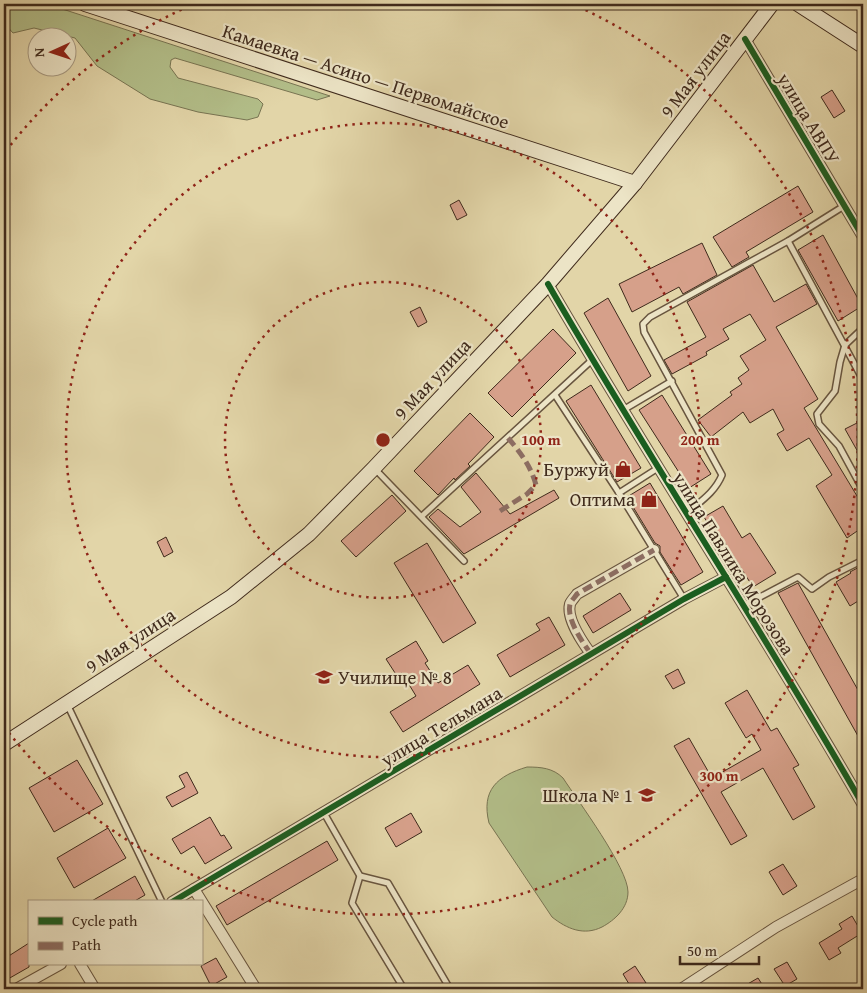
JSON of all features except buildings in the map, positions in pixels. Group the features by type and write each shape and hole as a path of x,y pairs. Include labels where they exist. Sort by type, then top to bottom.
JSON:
{"main road":[{"name":"Камаевка — Асино — Первомайское","path":"85,4 635,183"},
{"name":"9 Мая улица","path":"4,744 231,597 309,534 548,284 635,183 772,4"},
{"path":"798,4 862,44"}],"street":[{"name":"улица АВПУ","path":"745,39 863,237"},
{"name":"улица Павлика Морозова","path":"548,284 592,360 726,577 863,805"},
{"path":"591,654 579,637 571,619 570,604 577,594 654,550"},
{"name":"улица Тельмана","path":"175,900 684,599 726,577"},
{"path":"682,989 776,928 863,879"},
{"path":"194,889 201,900"},
{"path":"202,902 256,989"},
{"path":"16,989 57,966"},
{"path":"81,966 95,989"}],"lane":[{"path":"687,513 717,486 722,475 644,332 643,324 650,317 788,241 844,206"},
{"path":"788,241 863,380"},
{"path":"863,328 845,345 835,391 817,414 819,424 839,446 863,490"},
{"path":"422,516 592,360"},
{"path":"623,410 672,381"},
{"path":"555,395 620,493 684,599"},
{"path":"374,468 464,561"},
{"path":"620,493 658,468"},
{"path":"743,606 798,577 812,589 829,577 863,560"},
{"path":"67,704 161,900"},
{"path":"324,812 360,876 388,884 450,989"},
{"path":"360,876 352,903 404,989"}],"green space":[{"path":"4,4 47,4 330,96 317,100 175,58 171,60 170,67 178,78 258,99 263,104 258,117 247,120 198,112 150,99 97,66 78,42 78,28 28,28 13,33 4,23"},
{"path":"527,767 546,769 555,772 563,778 620,867 628,892 626,903 612,921 602,927 589,931 576,930 552,917 489,823 487,802 494,786 507,775"}],"marked path":[{"path":"500,511 527,494 536,485 525,460 508,438"},
{"path":"591,654 570,617 571,602 577,594 654,550"}],"cycle path":[{"path":"745,39 863,237"},
{"path":"548,284 626,415 786,674 863,805"},
{"path":"175,900 684,599 726,577"}],"place":[{"name":"Буржуй","path":"623,469"},
{"name":"Оптима","path":"649,499"},
{"name":"Училище № 8","path":"324,677"},
{"name":"Школа № 1","path":"647,795"}]}
